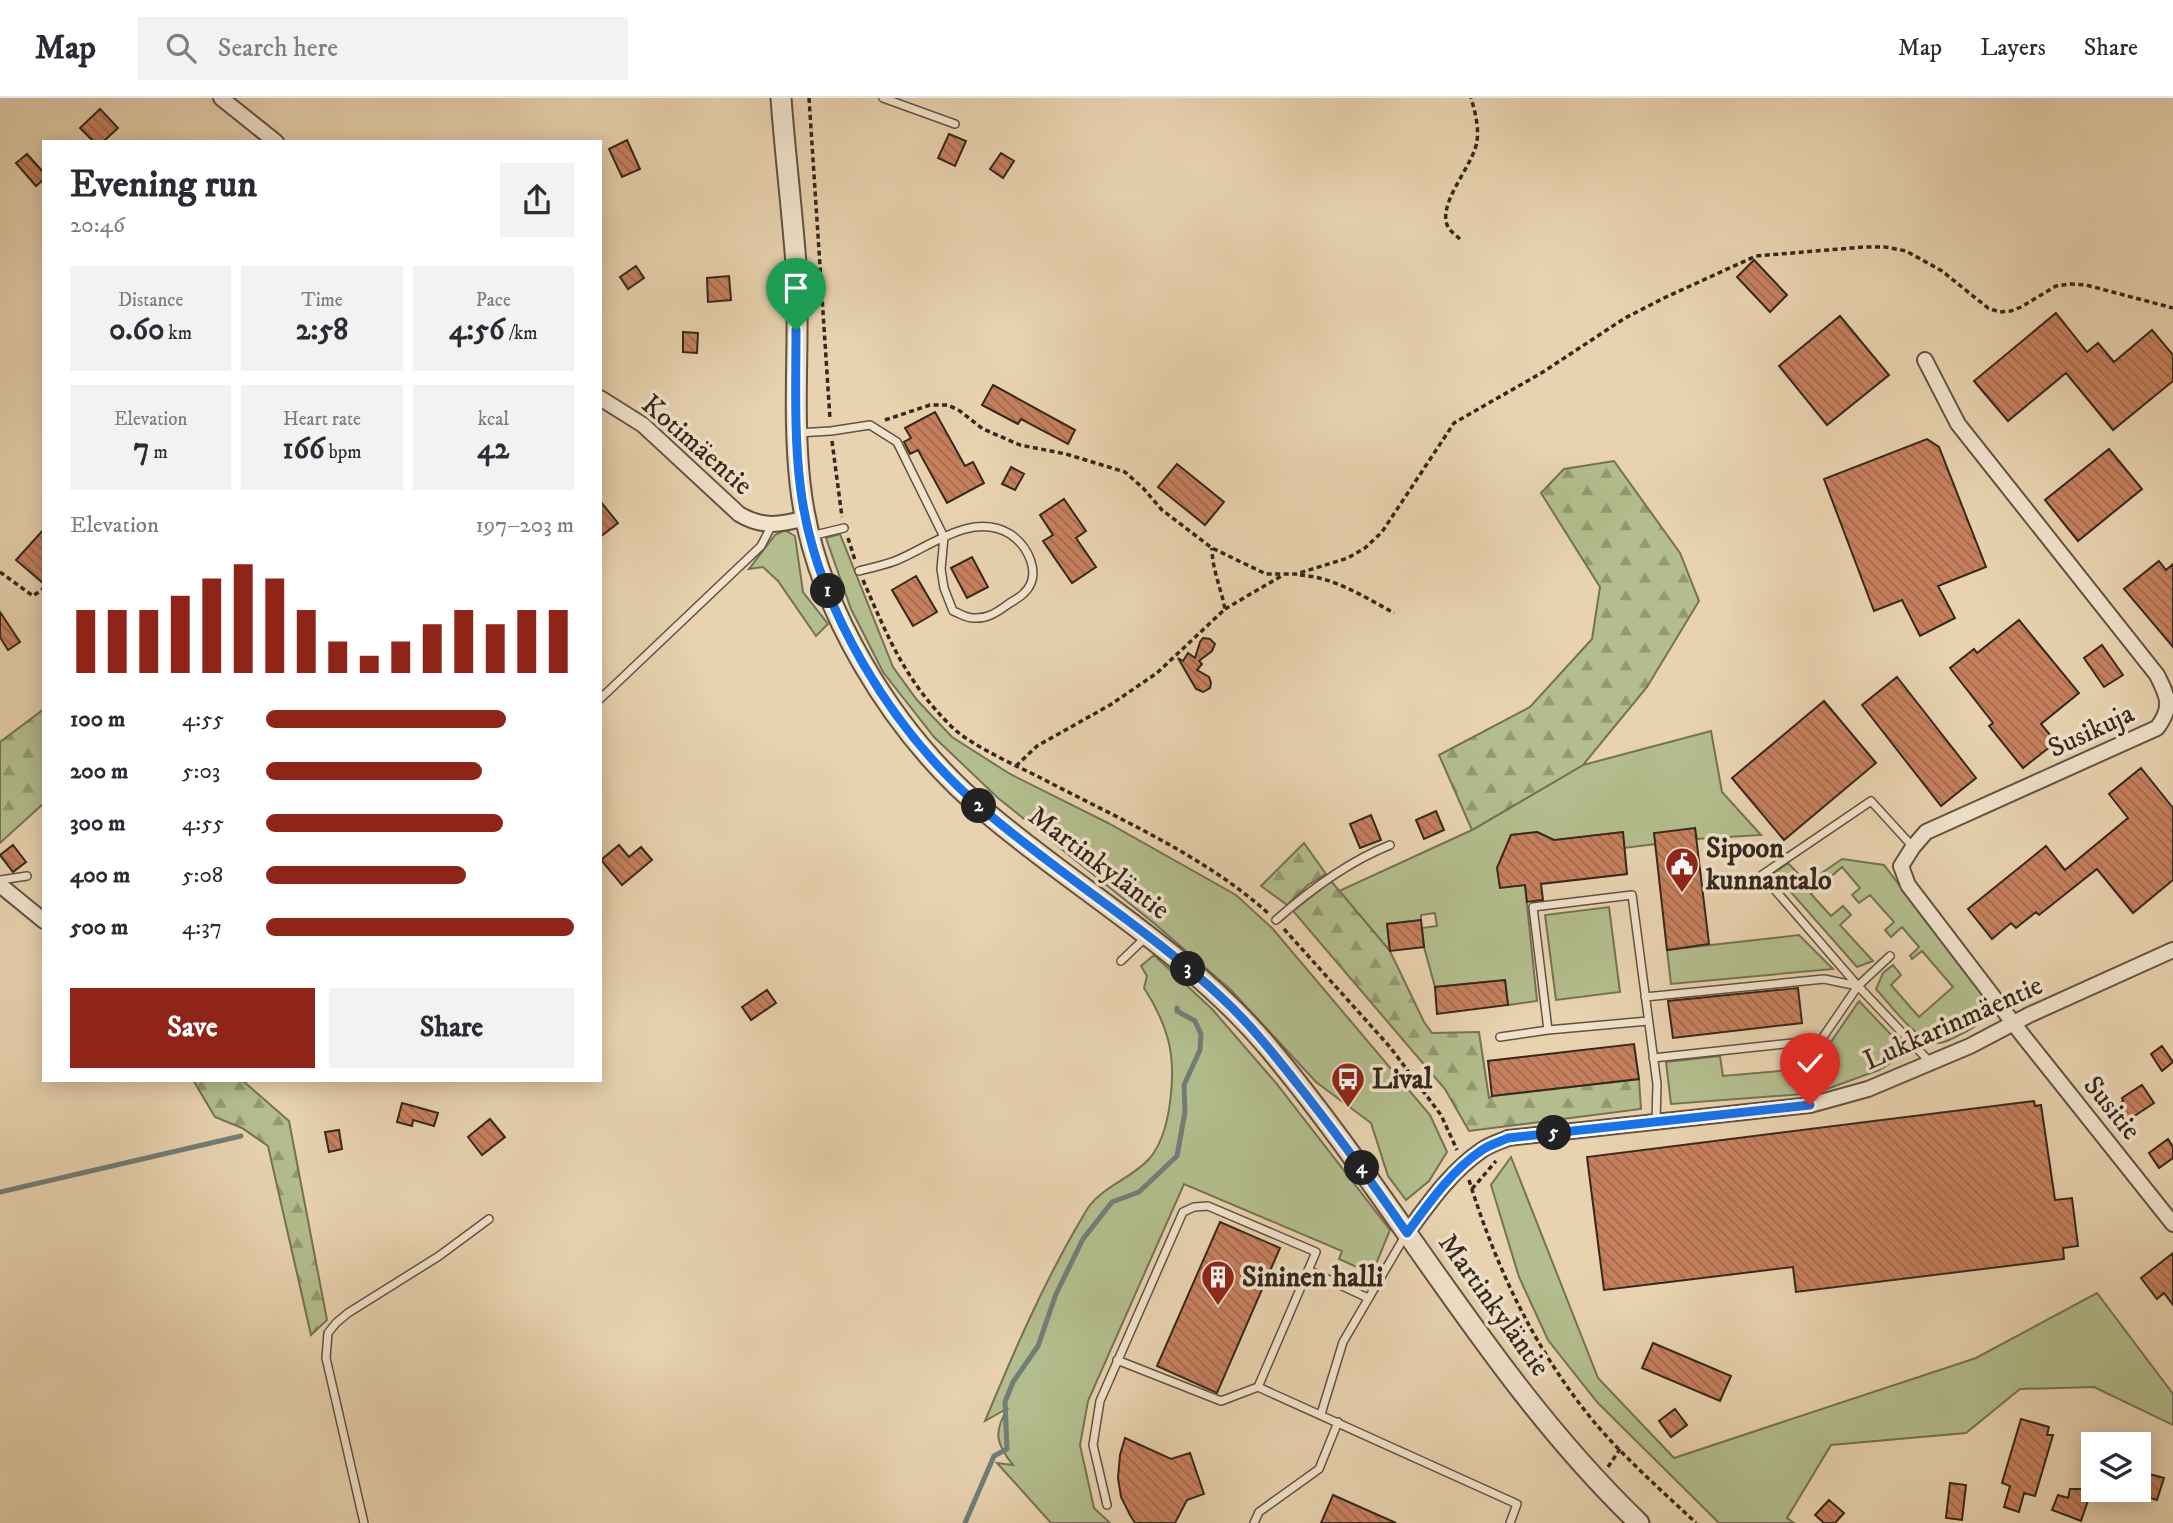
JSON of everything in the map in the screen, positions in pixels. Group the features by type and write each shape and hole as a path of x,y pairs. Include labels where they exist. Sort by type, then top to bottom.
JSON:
{"street":[{"path":"221,98 274,140"},
{"name":"Martinkyläntie","path":"781,98 796,265 796,433 800,486 808,527 827,588 862,661 920,746 985,811 1149,934 1224,999 1266,1044 1352,1153 1527,1399 1604,1489 1639,1523"},
{"name":"Susikuja","path":"1913,847 1926,832 2157,727 2169,707 2167,694 2157,674 1958,424 1925,360"},
{"name":"Kotimäentie","path":"602,399 643,425 739,514 753,523 808,527"},
{"path":"1913,847 1902,866 1908,885 2014,1022"},
{"path":"0,883 42,919"},
{"name":"Lukkarinmäentie","path":"1407,1233 1438,1192 1483,1149 1508,1138 1810,1105 1868,1089 1929,1061 1970,1046 2014,1022 2173,950"},
{"name":"Susitie","path":"2014,1022 2173,1224"}],"lane":[{"path":"883,98 955,124"},
{"path":"796,433 870,425 897,442 944,537 941,569 944,588 953,611 971,618 996,614 1025,593 1032,580 1033,564 1027,551 1012,536 997,528 983,527 944,537 895,561 859,571"},
{"path":"602,697 761,546 772,525"},
{"path":"808,527 844,528"},
{"path":"1913,847 1871,801 1762,875 1858,986 1929,1061"},
{"path":"1276,920 1311,889 1352,865 1361,856 1390,845"},
{"path":"0,883 27,876"},
{"path":"1548,1030 1533,906 1632,895 1657,1084 1656,1121"},
{"path":"1121,961 1149,934"},
{"path":"1653,1058 1821,1040 1858,986 1891,956"},
{"path":"1645,997 1824,979 1858,986"},
{"path":"1500,1037 1648,1021"},
{"path":"1107,1505 1093,1445 1100,1401 1183,1212 1194,1207 1208,1206 1316,1252 1258,1387"},
{"path":"364,1523 326,1358 328,1333 348,1312 439,1256 489,1219"},
{"path":"1321,1414 1343,1342 1407,1233"},
{"path":"1308,1270 1368,1298"},
{"path":"1117,1360 1222,1401 1258,1387 1517,1504 1510,1523"},
{"path":"1254,1523 1259,1512 1319,1469 1338,1422"}],"path":[{"path":"809,98 817,194 825,362 844,528 859,571 901,666 922,695 956,731 1016,766 1209,867 1243,891 1276,920 1390,1047 1441,1115 1455,1146"},
{"path":"1460,239 1448,227 1446,212 1477,142 1477,123 1471,98"},
{"path":"1296,574 1348,558 1365,548 1382,532 1454,423 1543,372 1625,318 1756,256 1864,247 1906,251 1942,271 1988,308 1999,312 2021,307 2056,286 2070,284 2086,285 2173,308"},
{"path":"870,425 930,405 948,405 982,429 1020,444 1066,454 1125,472 1162,510 1212,548 1266,574 1310,575 1354,592 1395,613"},
{"path":"1212,548 1212,564 1225,609"},
{"path":"0,572 8,575 33,596 42,589"},
{"path":"1016,766 1037,746 1110,705 1157,673 1225,609 1283,575"},
{"path":"1474,1196 1504,1278 1530,1329 1591,1419 1696,1523"},
{"path":"1616,1456 1620,1449"}],"green space":[{"path":"1614,461 1680,553 1699,601 1647,687 1583,765 1472,830 1439,755 1530,707 1592,639 1600,587 1541,493 1564,469"},
{"path":"785,530 795,536 803,592 828,624 816,636 778,581 763,567 749,569 775,535"},
{"path":"840,534 893,667 917,700 952,737 1010,774 1108,823 1236,895 1272,928 1430,1115 1447,1152 1429,1181 1406,1200 1388,1176 1371,1123 1316,1082 1231,990 1155,924 998,798 934,737 883,672 851,609 826,538"},
{"path":"42,710 42,805 0,843 0,742"},
{"path":"1711,731 1722,792 1761,835 1697,839 1695,828 1656,844 1624,848 1622,832 1549,841 1549,838 1537,832 1511,835 1498,869 1500,887 1525,885 1537,1001 1508,1005 1505,980 1435,987 1424,947 1422,928 1437,926 1435,913 1421,915 1421,920 1387,924 1390,951 1339,891 1472,830 1583,765"},
{"path":"1304,843 1326,874 1308,885 1287,905 1261,886"},
{"path":"1842,859 1884,865 1982,994 1982,1016 1973,1028 1944,1042 1929,1041 1912,1029 1876,989 1883,973 1893,965 1901,975 1891,985 1919,1017 1953,987 1922,951 1912,959 1910,956 1919,947 1902,927 1891,937 1885,930 1894,922 1870,895 1859,903 1852,895 1860,888 1842,867 1811,894 1831,916 1843,906 1851,915 1840,925 1873,961 1857,967 1774,873 1788,863 1807,883"},
{"path":"1331,881 1390,951 1424,1022 1432,1033 1479,1032 1489,1098 1639,1079 1641,1109 1469,1131 1445,1089 1293,911"},
{"path":"1609,907 1620,992 1556,1000 1545,915"},
{"path":"1799,935 1833,969 1671,984 1667,950"},
{"path":"1154,955 1212,1009 1276,1083 1390,1230 1372,1274 1339,1259 1342,1251 1184,1184 1088,1401 1080,1445 1094,1508 1110,1523 1051,1523 997,1463 1013,1465 998,1438 1000,1424 1008,1408 985,1421 1040,1296 1087,1209 1103,1192 1149,1159 1163,1133 1172,1082 1170,1049 1160,1017 1144,988 1147,976 1141,966"},
{"path":"1859,1001 1898,1042 1900,1050 1897,1059 1879,1070 1816,1093 1671,1104 1666,1062 1720,1056 1723,1076 1813,1068"},
{"path":"194,1082 244,1082 289,1121 327,1320 311,1335 268,1146 242,1128 215,1117"},
{"path":"1511,1157 1598,1378 1674,1458 1976,1358 2097,1293 2173,1394 2173,1425 2094,1387 2020,1389 1966,1433 1831,1445 1787,1518 1794,1523 1719,1523 1597,1402 1548,1340 1519,1277 1491,1185"}],"building":[{"path":"100,109 118,128 105,140 92,140 80,128"},
{"path":"949,134 966,141 955,166 938,158"},
{"path":"627,140 640,169 622,177 609,149"},
{"path":"1001,153 1014,161 1003,178 990,169"},
{"path":"27,154 42,171 42,181 36,186 16,163"},
{"path":"1754,260 1787,295 1770,312 1737,277"},
{"path":"636,266 644,278 628,289 620,277"},
{"path":"729,276 731,300 708,302 707,278"},
{"path":"2056,313 2087,352 2098,343 2114,362 2152,330 2173,355 2173,381 2113,430 2066,373 2008,421 1974,381"},
{"path":"1840,316 1889,375 1827,425 1779,366"},
{"path":"683,332 698,333 697,353 683,352"},
{"path":"993,385 1075,430 1068,444 1021,419 1018,424 982,405"},
{"path":"935,412 965,466 973,462 984,483 947,503 918,450 910,454 904,442 911,438 905,428"},
{"path":"1927,439 1939,447 1986,567 1938,586 1955,618 1920,636 1902,600 1874,611 1824,479"},
{"path":"2109,449 2142,489 2078,541 2045,500"},
{"path":"1177,464 1224,502 1205,525 1158,487"},
{"path":"1011,467 1024,474 1015,490 1002,484"},
{"path":"1064,499 1086,531 1076,538 1096,567 1072,583 1043,541 1053,535 1040,515"},
{"path":"602,503 618,523 602,535"},
{"path":"42,531 42,582 16,560"},
{"path":"972,557 988,587 967,598 951,568"},
{"path":"2159,561 2166,570 2173,564 2173,647 2124,589"},
{"path":"916,576 937,612 913,626 892,590"},
{"path":"0,612 20,642 8,650 0,637"},
{"path":"2019,620 2079,693 2041,724 2056,742 2023,768 1989,726 1993,723 1950,668 1974,649 1977,653"},
{"path":"1203,638 1210,639 1215,644 1212,651 1199,661 1202,664 1197,670 1209,677 1211,683 1210,688 1203,692 1196,689 1178,658 1183,661 1188,653 1195,658"},
{"path":"2102,645 2123,675 2104,687 2084,658"},
{"path":"1897,677 1976,778 1941,806 1862,705"},
{"path":"1824,701 1876,763 1784,840 1732,778"},
{"path":"2141,768 2173,808 2173,880 2133,913 2097,869 2039,915 2036,912 2016,928 2011,923 1992,939 1968,909 2046,846 2065,870 2128,818 2109,794"},
{"path":"1436,811 1444,830 1424,839 1416,820"},
{"path":"1371,815 1381,840 1360,848 1350,824"},
{"path":"1695,828 1709,944 1667,950 1654,833"},
{"path":"1537,832 1554,840 1623,832 1627,874 1541,884 1543,900 1527,902 1525,885 1500,888 1497,868 1511,835"},
{"path":"13,845 26,862 13,872 0,855"},
{"path":"619,845 629,857 641,847 652,860 622,885 602,859"},
{"path":"1421,920 1424,947 1390,951 1387,924"},
{"path":"1505,980 1508,1005 1437,1014 1435,987"},
{"path":"1798,988 1802,1023 1673,1038 1668,1001"},
{"path":"767,990 776,1003 751,1020 742,1007"},
{"path":"1634,1044 1639,1079 1492,1096 1488,1061"},
{"path":"2162,1046 2173,1062 2162,1071 2151,1054"},
{"path":"2142,1085 2154,1103 2127,1121 2116,1106 2123,1101 2122,1098"},
{"path":"2034,1101 2035,1106 2041,1105 2055,1200 2072,1198 2078,1246 2063,1248 2064,1259 1796,1292 1793,1267 1604,1290 1587,1157"},
{"path":"402,1103 438,1113 434,1126 413,1120 412,1126 397,1122"},
{"path":"490,1119 505,1137 482,1155 468,1137"},
{"path":"339,1130 342,1149 329,1152 325,1132"},
{"path":"2168,1139 2173,1147 2173,1158 2159,1168 2149,1153"},
{"name":"Sininen halli","path":"1220,1222 1280,1248 1217,1393 1157,1366"},
{"path":"2173,1253 2173,1305 2164,1293 2157,1299 2141,1278"},
{"path":"1653,1343 1731,1376 1720,1401 1642,1368"},
{"path":"1675,1409 1687,1425 1671,1437 1659,1421"},
{"path":"2021,1419 2049,1427 2047,1435 2053,1435 2035,1496 2024,1493 2019,1512 2004,1507 2010,1486 2002,1483"},
{"path":"1125,1438 1171,1459 1190,1453 1204,1494 1187,1500 1175,1523 1135,1523 1130,1515 1121,1497 1118,1478"},
{"path":"2151,1474 2164,1478 2157,1500 2151,1498"},
{"path":"1950,1483 1966,1485 1962,1520 1946,1518"},
{"path":"2070,1489 2081,1489 2081,1502 2088,1502 2081,1521 2052,1510 2058,1495 2068,1498"},
{"path":"1333,1495 1396,1523 1321,1523"},
{"path":"1829,1500 1844,1513 1835,1523 1824,1523 1815,1515"}],"waterway":[{"path":"965,1523 994,1456 1007,1449 1005,1402 1013,1382 1038,1346 1056,1294 1083,1239 1112,1202 1139,1192 1177,1156 1185,1112 1184,1085 1200,1050 1201,1034 1195,1021 1177,1011 1177,1008"},
{"path":"0,1192 241,1136"}],"place":[{"name":"Sipoon kunnantalo","path":"1682,894"},
{"name":"Lival","path":"1348,1109"},
{"name":"Sininen halli","path":"1218,1307"}],"route":[{"path":"796,330 796,433 800,486 810,536 839,616 862,661 889,704 920,746 985,811 1149,934 1224,999 1266,1044 1352,1153 1407,1233 1438,1192 1464,1165 1483,1149 1508,1138 1810,1105"}]}
